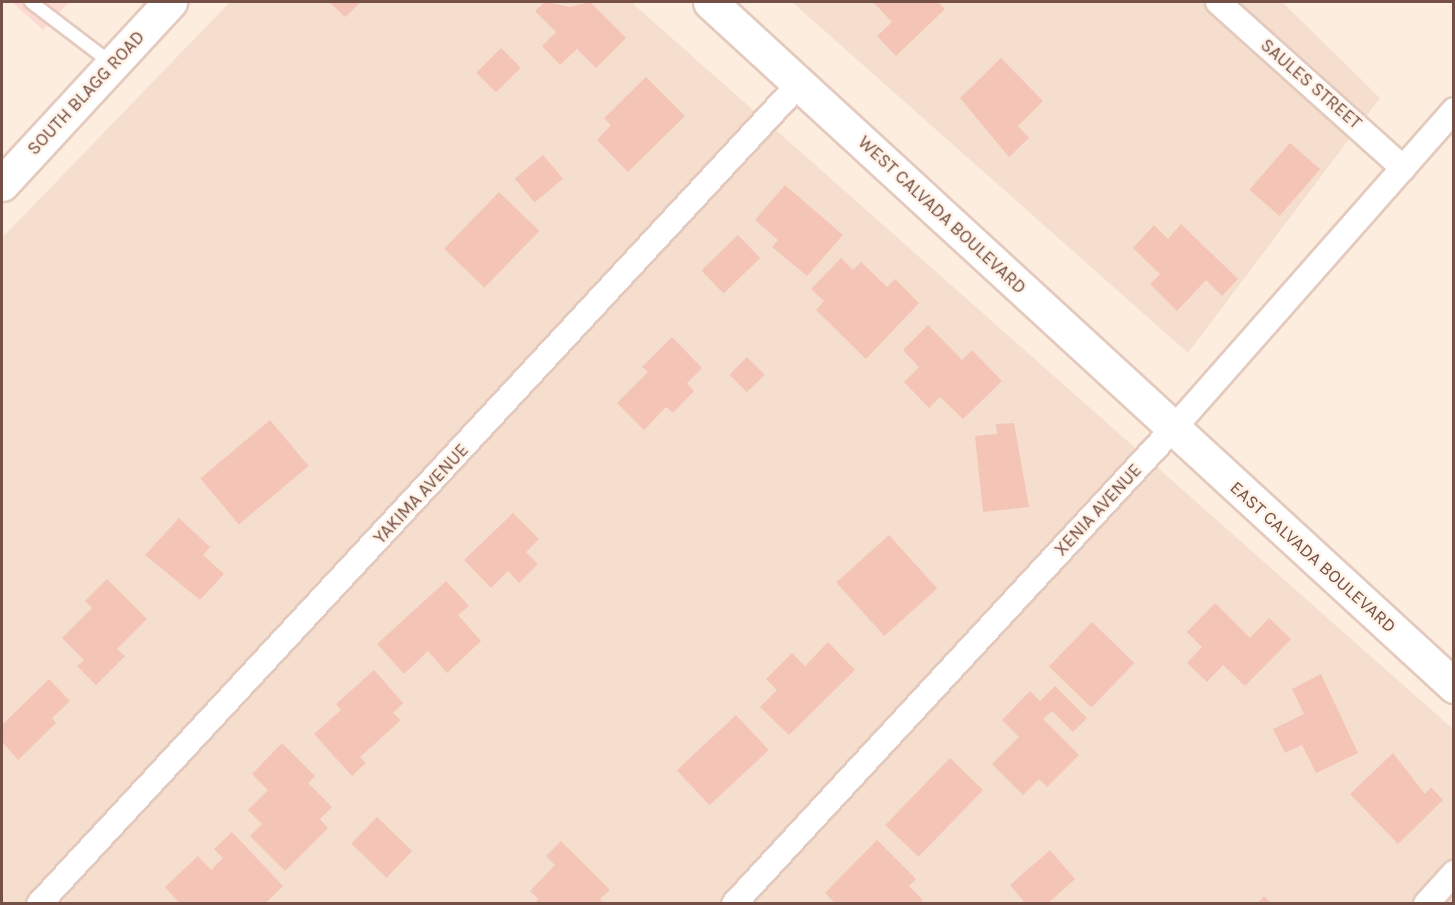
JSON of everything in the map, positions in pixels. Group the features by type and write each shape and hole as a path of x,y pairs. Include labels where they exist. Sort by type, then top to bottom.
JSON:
{"main road":[{"name":"SOUTH BLAGG ROAD","path":"2,184 170,2"},
{"name":"WEST CALVADA BOULEVARD","path":"710,2 1173,429"},
{"name":"EAST CALVADA BOULEVARD","path":"1173,429 1454,686"}],"street":[{"name":"SAULES STREET","path":"1218,2 1403,168"},
{"name":"YAKIMA AVENUE","path":"39,903 800,84"},
{"name":"XENIA AVENUE","path":"735,903 1173,429 1454,110"},
{"path":"1426,903 1454,873"}],"lane":[{"path":"31,2 112,64"}],"shaded area":[{"path":"12,2 69,2 43,30"},
{"path":"230,2 631,2 1453,729 1453,903 2,903 2,238"},
{"path":"792,2 1282,2 1380,98 1188,353"}],"building":[{"path":"329,2 361,2 345,17"},
{"path":"545,2 570,7 590,2 626,38 596,68 577,49 560,65 542,46 556,32 535,11"},
{"path":"873,2 938,2 945,9 896,56 877,36 892,22"},
{"path":"501,48 521,68 496,93 476,73"},
{"path":"1001,58 1043,101 1018,126 1029,138 1009,157 960,98"},
{"path":"646,77 685,116 628,172 597,140 611,125 604,118"},
{"path":"1290,143 1320,169 1280,216 1249,190"},
{"path":"543,155 563,179 535,203 515,179"},
{"path":"785,185 843,235 807,276 772,247 778,240 755,220"},
{"path":"499,192 539,231 484,288 444,249"},
{"path":"1181,224 1238,279 1222,296 1206,280 1177,311 1150,284 1160,274 1133,248 1154,225 1168,239"},
{"path":"738,235 760,258 724,293 701,270"},
{"path":"841,258 853,270 861,262 887,287 895,279 919,303 866,359 816,310 824,301 811,289"},
{"path":"928,325 962,360 972,350 1002,381 963,419 940,397 929,408 904,382 919,367 903,350"},
{"path":"672,337 702,368 687,383 694,391 673,413 666,407 644,430 617,403 648,372 642,367"},
{"path":"747,357 765,375 747,392 729,375"},
{"path":"270,420 309,466 239,524 200,478"},
{"path":"1014,423 1029,507 983,512 975,436 997,434 996,424"},
{"path":"513,513 539,539 526,552 538,564 519,583 508,571 491,588 464,560"},
{"path":"179,518 210,547 203,555 224,574 200,600 145,555"},
{"path":"889,535 937,589 884,636 836,583"},
{"path":"107,579 147,619 117,649 125,656 96,685 77,666 84,660 62,638 92,608 85,601"},
{"path":"446,581 469,606 458,615 481,641 447,673 428,651 404,674 377,644"},
{"path":"1215,603 1250,638 1269,618 1291,639 1245,686 1223,665 1207,682 1187,663 1202,647 1187,632"},
{"path":"1092,622 1134,663 1091,708 1049,667"},
{"path":"828,642 855,670 789,735 760,707 777,690 766,679 792,653 805,666"},
{"path":"374,670 403,703 393,713 401,720 360,757 366,763 352,776 314,734 341,710 336,704"},
{"path":"1321,674 1358,753 1316,773 1302,745 1285,753 1273,729 1304,714 1292,689"},
{"path":"49,679 70,701 52,718 56,723 18,760 2,742 2,725"},
{"path":"1055,686 1087,718 1073,732 1052,711 1043,719 1079,755 1047,787 1039,779 1023,795 992,764 1019,737 1002,720 1030,691 1040,701"},
{"path":"736,715 769,750 709,805 677,770"},
{"path":"282,743 315,776 308,783 332,807 320,819 328,828 285,871 250,836 262,824 248,810 268,790 252,774"},
{"path":"1393,753 1425,794 1431,787 1443,800 1398,844 1350,794"},
{"path":"950,758 983,790 918,857 885,825"},
{"path":"377,817 412,851 387,878 351,844"},
{"path":"232,832 283,886 265,904 180,904 165,887 198,856 211,870 223,858 214,849"},
{"path":"877,840 916,879 909,886 923,900 919,904 836,904 825,893"},
{"path":"561,841 610,890 600,899 605,904 534,904 538,899 530,891 555,865 546,856"},
{"path":"1050,850 1075,879 1047,904 1026,904 1010,885"},
{"path":"1264,896 1272,904 1257,904"}]}
